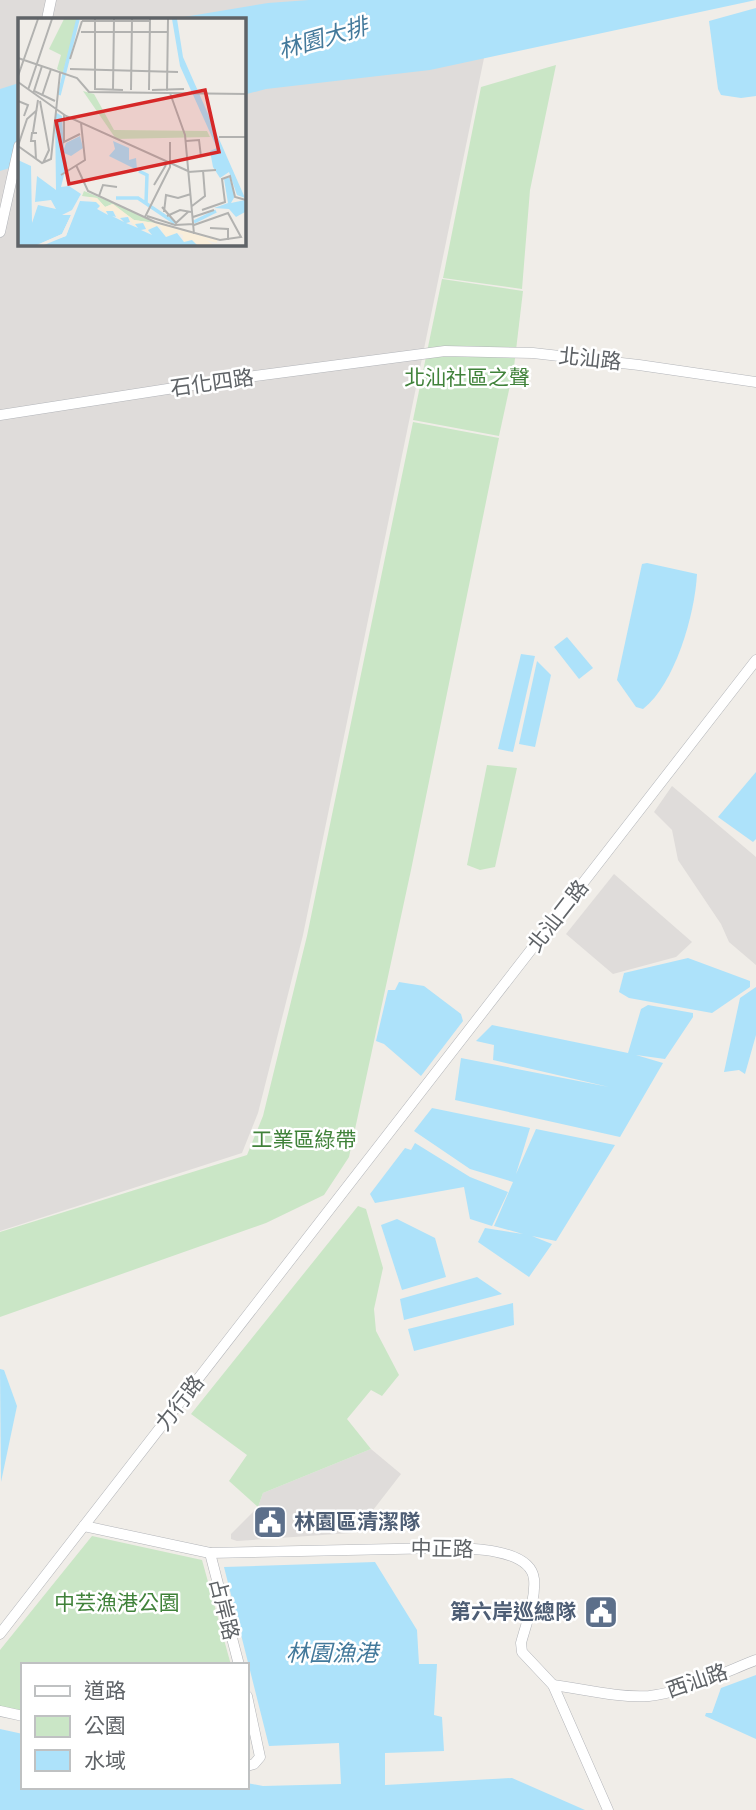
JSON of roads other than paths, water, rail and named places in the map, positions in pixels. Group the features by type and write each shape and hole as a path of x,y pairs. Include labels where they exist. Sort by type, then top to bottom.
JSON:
{"street":[{"path":"47,18 51,0"},
{"path":"0,232 18,150"},
{"name":"北汕路","path":"424,355 478,350 533,353 756,382"},
{"name":"石化四路","path":"0,415 232,379 424,355"},
{"name":"北汕二路","path":"360,1172 756,660"},
{"name":"力行路","path":"0,1634 360,1172"},
{"name":"中正路","path":"84,1526 210,1553 473,1548 510,1555 525,1563 534,1574 534,1586 521,1643 522,1652 553,1685 608,1810"},
{"name":"占岸路","path":"210,1553 238,1663"},
{"name":"西汕路","path":"553,1685 631,1696 650,1696 668,1693 756,1660"},
{"path":"248,1701 260,1757 254,1764 248,1766"},
{"path":"0,1711 21,1716"}],"water":[{"name":"林園大排","path":"309,0 756,0 430,70 266,89 245,94 245,18 178,18 268,3"},
{"path":"756,8 756,96 741,98 721,95 709,21"},
{"path":"18,83 18,165 0,171 0,89"},
{"path":"642,564 697,574 687,628 674,666 665,683 643,709 636,707 617,680"},
{"path":"567,637 593,668 579,679 554,647"},
{"path":"521,654 535,656 513,752 498,749"},
{"path":"537,661 551,675 535,747 519,744"},
{"path":"756,772 756,839 753,842 718,817"},
{"path":"688,958 750,981 750,987 712,1013 629,998 619,992 624,973"},
{"path":"399,982 424,986 461,1014 463,1021 421,1076 384,1044 376,1041 388,990 395,990"},
{"path":"756,987 756,1035 745,1074 739,1070 724,1072 740,998"},
{"path":"648,1005 693,1013 693,1017 665,1059 636,1055 663,1063 620,1137 455,1100 461,1058 609,1087 493,1060 494,1045 476,1041 492,1025 628,1053 641,1009"},
{"path":"432,1108 530,1128 516,1174 536,1129 615,1145 556,1241 532,1236 552,1244 529,1277 478,1242 485,1228 523,1234 494,1226 513,1182 470,1169 414,1131"},
{"path":"415,1143 470,1177 508,1192 492,1226 470,1219 464,1187 375,1203 370,1194 405,1148 411,1150"},
{"path":"397,1219 435,1238 446,1277 402,1290 381,1225"},
{"path":"477,1277 502,1294 404,1320 400,1299"},
{"path":"513,1303 514,1325 414,1351 408,1329"},
{"path":"0,1369 4,1370 17,1406 1,1482"},
{"name":"林園漁港","path":"375,1562 417,1630 419,1664 437,1664 434,1715 442,1717 444,1751 385,1753 385,1785 512,1778 585,1810 0,1810 0,1729 21,1734 21,1789 248,1789 248,1783 263,1786 341,1784 339,1743 269,1746 224,1567"},
{"path":"756,1675 756,1739 705,1716 706,1713 712,1713 721,1688"}],"place":[{"name":"林園區清潔隊","path":"270,1522"},
{"name":"第六岸巡總隊","path":"601,1612"}],"park label":[{"name":"北汕社區之聲","path":"467,378"},
{"name":"工業區綠帶","path":"304,1140"},
{"name":"中芸漁港公園","path":"117,1603"}]}
